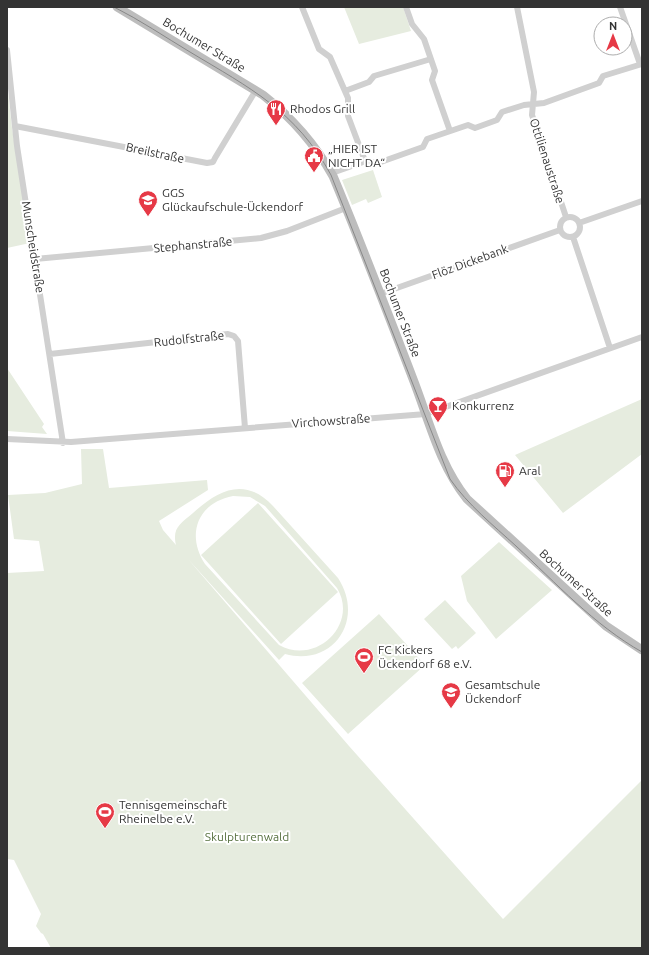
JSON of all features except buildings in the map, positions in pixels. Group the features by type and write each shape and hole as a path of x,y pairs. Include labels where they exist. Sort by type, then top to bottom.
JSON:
{"main road":[{"name":"Bochumer Straße","path":"117,7 256,90 291,119 316,148 332,173 449,473 467,499 606,626 642,650"}],"street":[{"path":"302,7 319,49 330,57 348,98 348,116 366,161"},
{"path":"406,7 412,24 424,39 436,71 432,80 450,131"},
{"name":"Ottilienaustraße","path":"517,7 534,92 532,115 566,217"},
{"path":"332,173 366,161 378,163 423,146 427,139 468,125 475,128 497,120 502,112 544,102 599,83 603,76 641,64 620,7"},
{"name":"Munscheidstraße","path":"7,50 15,126 63,443"},
{"path":"345,91 369,82 374,76 431,59"},
{"name":"Breilstraße","path":"15,126 207,163 213,162 256,90"},
{"path":"579,223 642,201"},
{"name":"Stephanstraße","path":"35,259 260,238 287,231 346,208"},
{"path":"566,217 575,218 579,223 580,230 573,236 564,235 560,230 561,221 566,217"},
{"name":"Flöz Dickebank","path":"380,294 560,230"},
{"path":"573,236 610,348"},
{"name":"Rudolfstraße","path":"50,354 228,334 234,336 238,341 245,428"},
{"name":"Virchowstraße","path":"7,439 63,443 426,414 642,337"}],"green space":[{"path":"344,7 403,7 411,31 359,44"},
{"path":"7,84 12,128 30,243 7,248"},
{"path":"373,170 382,197 368,203 366,199 352,205 342,180"},
{"path":"7,368 44,424 42,427 47,434 7,431"},
{"path":"642,399 642,454 563,513 515,455"},
{"name":"Skulpturenwald","path":"81,449 103,449 109,488 207,480 208,490 159,521 163,530 176,545 175,534 181,523 202,505 222,493 242,489 252,491 263,497 273,506 338,578 345,594 348,609 346,623 340,636 330,646 318,653 302,656 285,654 279,660 188,559 349,746 503,919 642,780 642,948 51,948 43,934 36,926 41,914 14,860 7,859 7,573 44,571 39,541 14,539 8,495 45,493 82,484","holes":["233,496 250,497 265,506 337,588 342,602 342,615 338,627 330,638 319,646 307,650 293,650 279,645 205,564 199,553 196,542 196,532 198,522 203,513 221,500"]},
{"path":"258,503 338,592 281,644 201,555"},
{"path":"499,542 552,590 496,639 467,601 461,576"},
{"path":"445,600 476,633 458,649 456,646 452,649 424,619"},
{"name":"FC Kickers Ückendorf 68 e.V.","path":"379,614 425,665 348,734 302,683"}],"tram line":[{"path":"114,7 143,23 252,90 287,117 303,134 331,175 450,479 481,514 576,603 624,641 642,652"}],"place":[{"name":"Rhodos Grill","path":"276,126"},
{"name":"„HIER IST NICHT DA“","path":"314,173"},
{"name":"GGS Glückaufschule-Ückendorf","path":"148,217"},
{"name":"Konkurrenz","path":"438,423"},
{"name":"Aral","path":"505,488"},
{"name":"FC Kickers Ückendorf 68 e.V.","path":"364,674"},
{"name":"Gesamtschule Ückendorf","path":"451,709"},
{"name":"Tennisgemeinschaft Rheinelbe e.V.","path":"105,829"}]}
